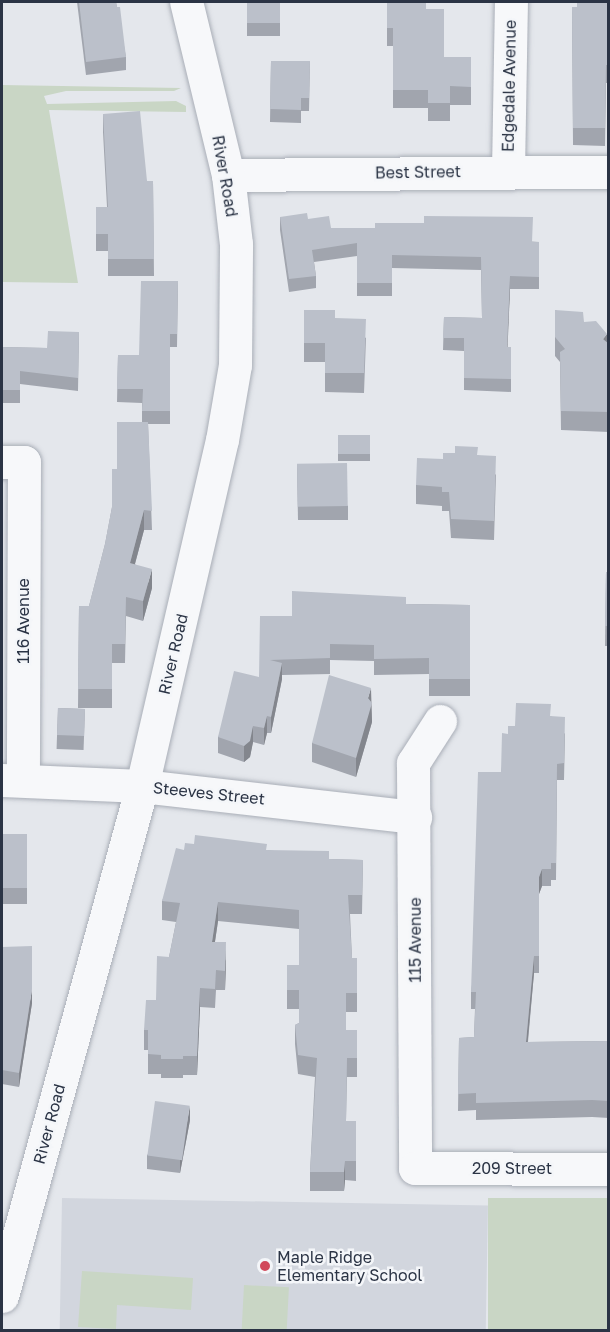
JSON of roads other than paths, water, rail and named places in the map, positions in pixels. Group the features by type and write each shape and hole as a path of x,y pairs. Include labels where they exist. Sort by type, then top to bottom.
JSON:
{"street":[{"name":"River Road","path":"2,1296 142,786 222,440 235,365 237,255 228,175 186,2"},
{"name":"Edgedale Avenue","path":"508,171 511,2"},
{"name":"Best Street","path":"228,175 609,172"},
{"name":"116 Avenue","path":"12,780 13,462"},
{"name":"115 Avenue","path":"415,1168 413,763 440,721"},
{"name":"Steeves Street","path":"12,780 142,786 415,817"},
{"name":"209 Street","path":"415,1168 609,1169"}],"place":[{"name":"Maple Ridge Elementary School","path":"265,1266"}]}
